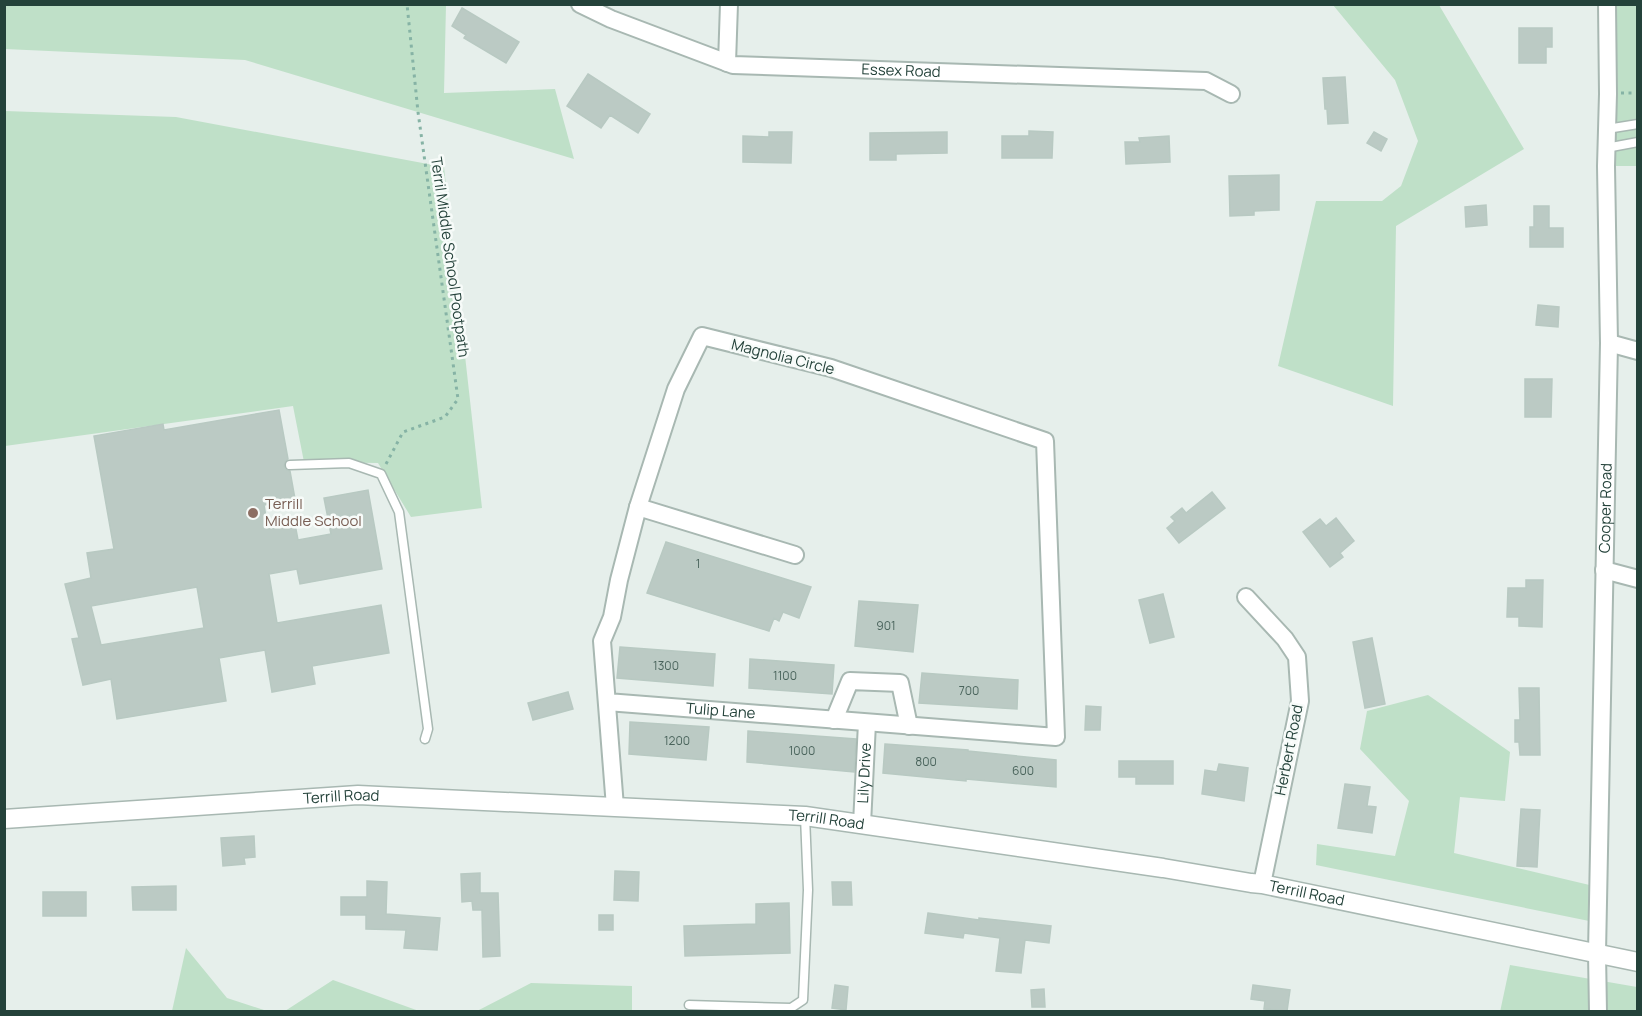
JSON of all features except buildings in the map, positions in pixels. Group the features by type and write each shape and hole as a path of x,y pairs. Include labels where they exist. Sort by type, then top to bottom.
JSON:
{"street":[{"name":"Essex Road","path":"580,4 611,19 733,65 1206,81 1231,94"},
{"path":"727,63 729,4"},
{"name":"Cooper Road","path":"1598,1011 1597,953 1609,343 1606,148 1607,4"},
{"name":"Magnolia Circle","path":"615,807 603,641 612,617 619,579 638,507 676,389 702,336 831,368 1045,441 1056,737"},
{"path":"1609,343 1638,351"},
{"path":"638,507 795,555"},
{"path":"1604,570 1638,579"},
{"name":"Herbert Road","path":"1246,597 1285,639 1297,657 1300,701 1262,884"},
{"path":"834,720 850,681 900,683 909,726"},
{"name":"Tulip Lane","path":"607,702 1056,737"},
{"name":"Lily Drive","path":"862,824 867,723"},
{"name":"Terrill Road","path":"4,819 358,795 805,816 1262,884 1638,962"}],"lane":[{"path":"1607,129 1638,124"},
{"path":"1606,148 1638,142"},
{"path":"290,465 349,463 381,474 399,512 428,729 425,740"},
{"path":"689,1005 791,1008 803,1000 808,890 805,816"}],"path":[{"name":"Terril Middle School Pootpath","path":"381,474 403,432 444,417 458,399 418,112 407,4"}],"green space":[{"path":"5,4 446,5 444,93 555,89 574,159 245,60 5,49"},
{"path":"1333,5 1439,5 1524,149 1396,226 1393,406 1278,366 1316,201 1382,201 1401,186 1418,141 1395,80"},
{"path":"1607,5 1637,5 1637,166 1606,166"},
{"path":"5,111 176,117 444,167 482,508 411,517 378,463 304,462 293,406 5,446"},
{"path":"1428,695 1510,752 1505,801 1460,797 1454,853 1598,887 1599,923 1316,865 1317,844 1395,856 1409,801 1360,749 1367,711"},
{"path":"186,948 227,998 267,1011 172,1011"},
{"path":"1510,965 1637,987 1637,1011 1500,1012"},
{"path":"333,980 419,1011 285,1011"},
{"path":"531,983 632,986 632,1011 477,1011"}],"place":[{"name":"Terrill Middle School","path":"253,513"}]}
